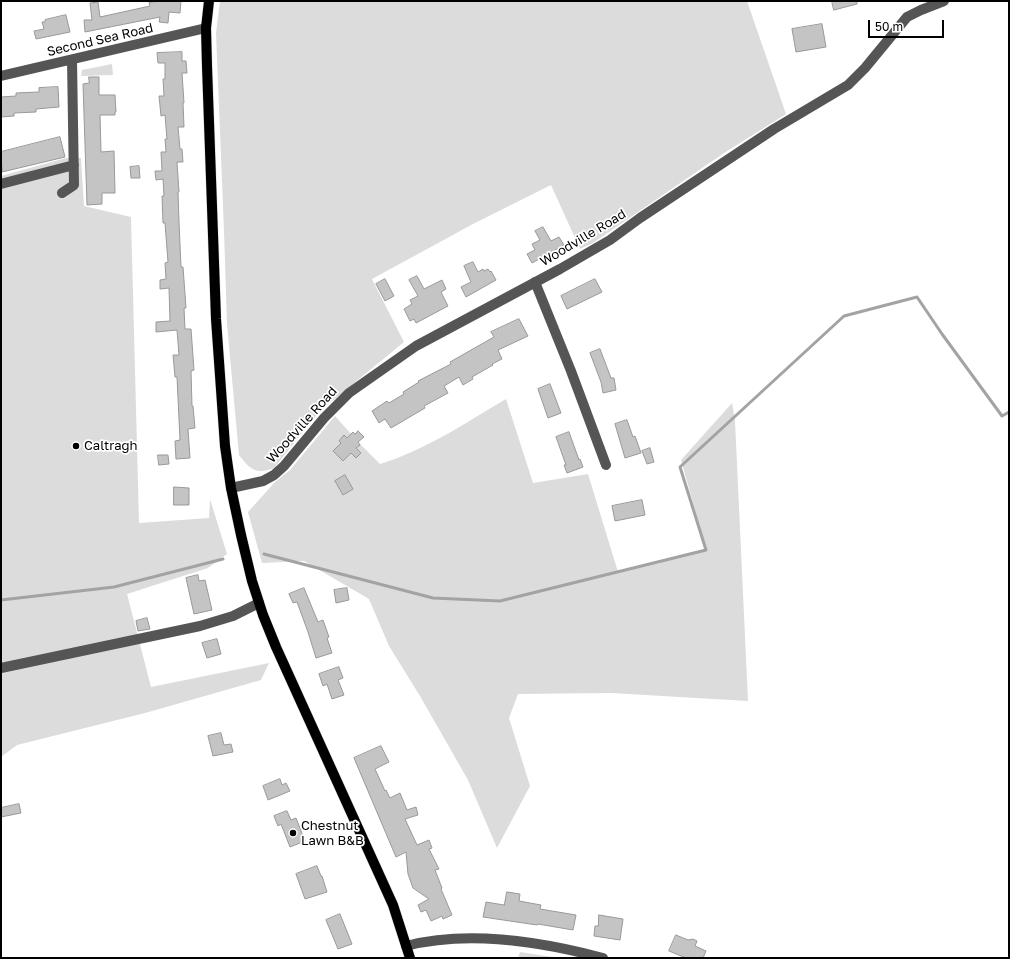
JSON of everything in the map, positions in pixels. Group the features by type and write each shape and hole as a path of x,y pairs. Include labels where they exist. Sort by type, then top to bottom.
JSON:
{"main road":[{"path":"209,1 206,28 216,319 222,415 231,488 259,603 279,654 393,905 410,958"}],"street":[{"name":"Woodville Road","path":"231,488 263,481 274,475 284,466 324,418 349,393 416,346 536,282 610,240 640,218 774,130 848,85 865,68 907,17 944,1"},
{"name":"Second Sea Road","path":"1,76 206,28"},
{"path":"62,193 74,185 72,60"},
{"path":"1,184 74,165"},
{"path":"536,282 606,465"},
{"path":"1,668 200,626 233,616 259,603"},
{"path":"406,946 437,940 484,939 544,945 603,958"}],"shaded area":[{"path":"220,1 747,1 786,114 724,153 593,243 580,249 551,185 473,224 372,279 404,342 319,412 274,468 257,471 246,464 239,455 227,324 216,33"},
{"path":"112,64 113,75 81,76 82,70"},
{"path":"66,158 81,158 84,206 131,217 139,523 209,518 210,499 227,554 208,568 127,594 151,687 269,663 261,680 145,713 17,745 1,757 1,176"},
{"path":"506,399 533,483 588,474 618,572 706,549 681,460 732,403 735,421 748,701 611,693 518,694 509,718 530,786 497,848 468,780 420,696 389,646 369,599 304,561 262,563 248,512 275,482 290,470 335,416 380,464 429,444"},
{"path":"520,952 559,958 518,958"}],"building":[{"path":"161,1 181,1 180,13 169,12 168,23 159,22 160,17 85,32 84,20 92,20 90,3 98,2 100,17 150,6 149,3"},
{"path":"832,1 857,1 857,4 834,10"},
{"path":"66,15 70,32 36,39 34,31 44,29 42,22"},
{"path":"822,24 826,47 796,52 792,29"},
{"path":"182,52 182,61 186,61 187,73 182,73 184,127 178,127 183,162 177,162 179,222 181,267 183,267 186,308 184,308 185,329 191,329 194,370 191,371 192,406 195,428 188,429 190,458 176,459 175,441 180,440 177,377 175,377 173,355 179,355 177,330 156,332 156,322 170,321 169,288 160,289 160,280 166,279 165,263 168,262 165,223 163,223 163,179 156,180 155,171 162,171 161,152 166,152 165,139 167,139 165,115 161,116 159,96 164,96 163,79 165,79 165,63 158,63 157,53"},
{"path":"89,77 99,77 99,95 115,95 115,115 100,115 101,152 114,151 115,193 102,193 102,204 87,205 83,84 89,83"},
{"path":"58,87 59,107 36,109 36,112 14,113 14,116 1,117 1,97 16,96 16,93 39,92 39,88"},
{"path":"60,137 65,157 2,172 1,152"},
{"path":"139,166 140,178 131,178 130,167"},
{"path":"543,227 551,241 559,237 564,245 532,263 527,254 535,250 532,244 540,240 535,231"},
{"path":"473,262 478,272 483,269 484,271 488,269 490,272 491,271 496,280 466,297 461,287 471,282 464,266"},
{"path":"417,276 424,289 442,280 446,289 441,292 448,306 416,323 414,319 410,321 404,309 412,304 410,300 418,296 409,280"},
{"path":"385,279 394,296 385,301 376,284"},
{"path":"595,279 602,292 567,309 561,296"},
{"path":"519,319 528,336 498,350 502,359 472,377 473,379 463,385 459,377 444,386 448,393 424,406 425,408 391,428 385,419 379,423 372,411 387,401 389,403 404,394 403,392 419,382 418,381 451,364 450,362 494,337 491,332"},
{"path":"600,349 611,378 614,378 616,390 603,393 601,382 590,353"},
{"path":"550,384 561,413 548,418 538,389"},
{"path":"627,420 641,453 625,458 615,424"},
{"path":"358,431 364,437 358,442 360,445 356,448 361,453 356,458 351,453 343,461 333,451 341,443 339,441 344,435 347,438 353,432 355,434"},
{"path":"569,432 583,467 567,473 564,465 566,465 556,437"},
{"path":"650,448 654,462 647,464 642,451"},
{"path":"158,455 168,455 169,464 159,465"},
{"path":"345,475 353,489 343,495 335,481"},
{"path":"174,487 189,488 189,505 174,505"},
{"path":"642,500 645,515 615,521 612,506"},
{"path":"198,575 199,581 205,580 212,610 194,614 186,578"},
{"path":"304,588 318,622 323,620 329,637 327,638 332,653 316,658 297,602 293,603 289,594"},
{"path":"347,588 349,600 336,603 334,590"},
{"path":"147,618 150,629 138,631 136,621"},
{"path":"217,639 221,654 207,658 202,643"},
{"path":"339,667 343,678 338,680 344,695 332,699 327,684 323,686 319,674"},
{"path":"221,733 224,745 231,744 233,752 213,756 208,736"},
{"path":"381,746 389,762 375,769 385,791 386,790 390,798 400,793 407,810 416,807 418,815 405,819 417,845 429,840 432,848 429,849 439,869 435,870 452,915 443,919 442,916 431,921 426,910 421,912 418,905 429,899 413,888 408,874 406,852 396,857 354,758"},
{"path":"280,779 282,785 286,783 290,791 268,800 263,786"},
{"path":"19,804 21,813 1,817 1,808"},
{"name":"Chestnut Lawn B&B","path":"287,811 291,820 296,818 305,841 290,847 281,824 278,826 274,816"},
{"path":"317,866 327,892 305,899 296,874"},
{"path":"507,892 520,894 519,901 541,905 540,909 576,915 573,930 483,917 486,902 504,905"},
{"path":"340,914 352,944 338,949 326,920"},
{"path":"599,915 623,919 620,940 594,936 595,926 598,926"},
{"path":"676,935 688,940 693,939 697,941 695,946 706,951 703,958 686,958 669,951"}],"waterway":[{"path":"264,554 433,598 500,601 706,550 680,467 844,316 917,297 1002,416 1009,412"},
{"path":"1,600 114,587 223,559"}],"place":[{"name":"Caltragh","path":"76,446"},
{"name":"Chestnut Lawn B&B","path":"293,833"}]}
